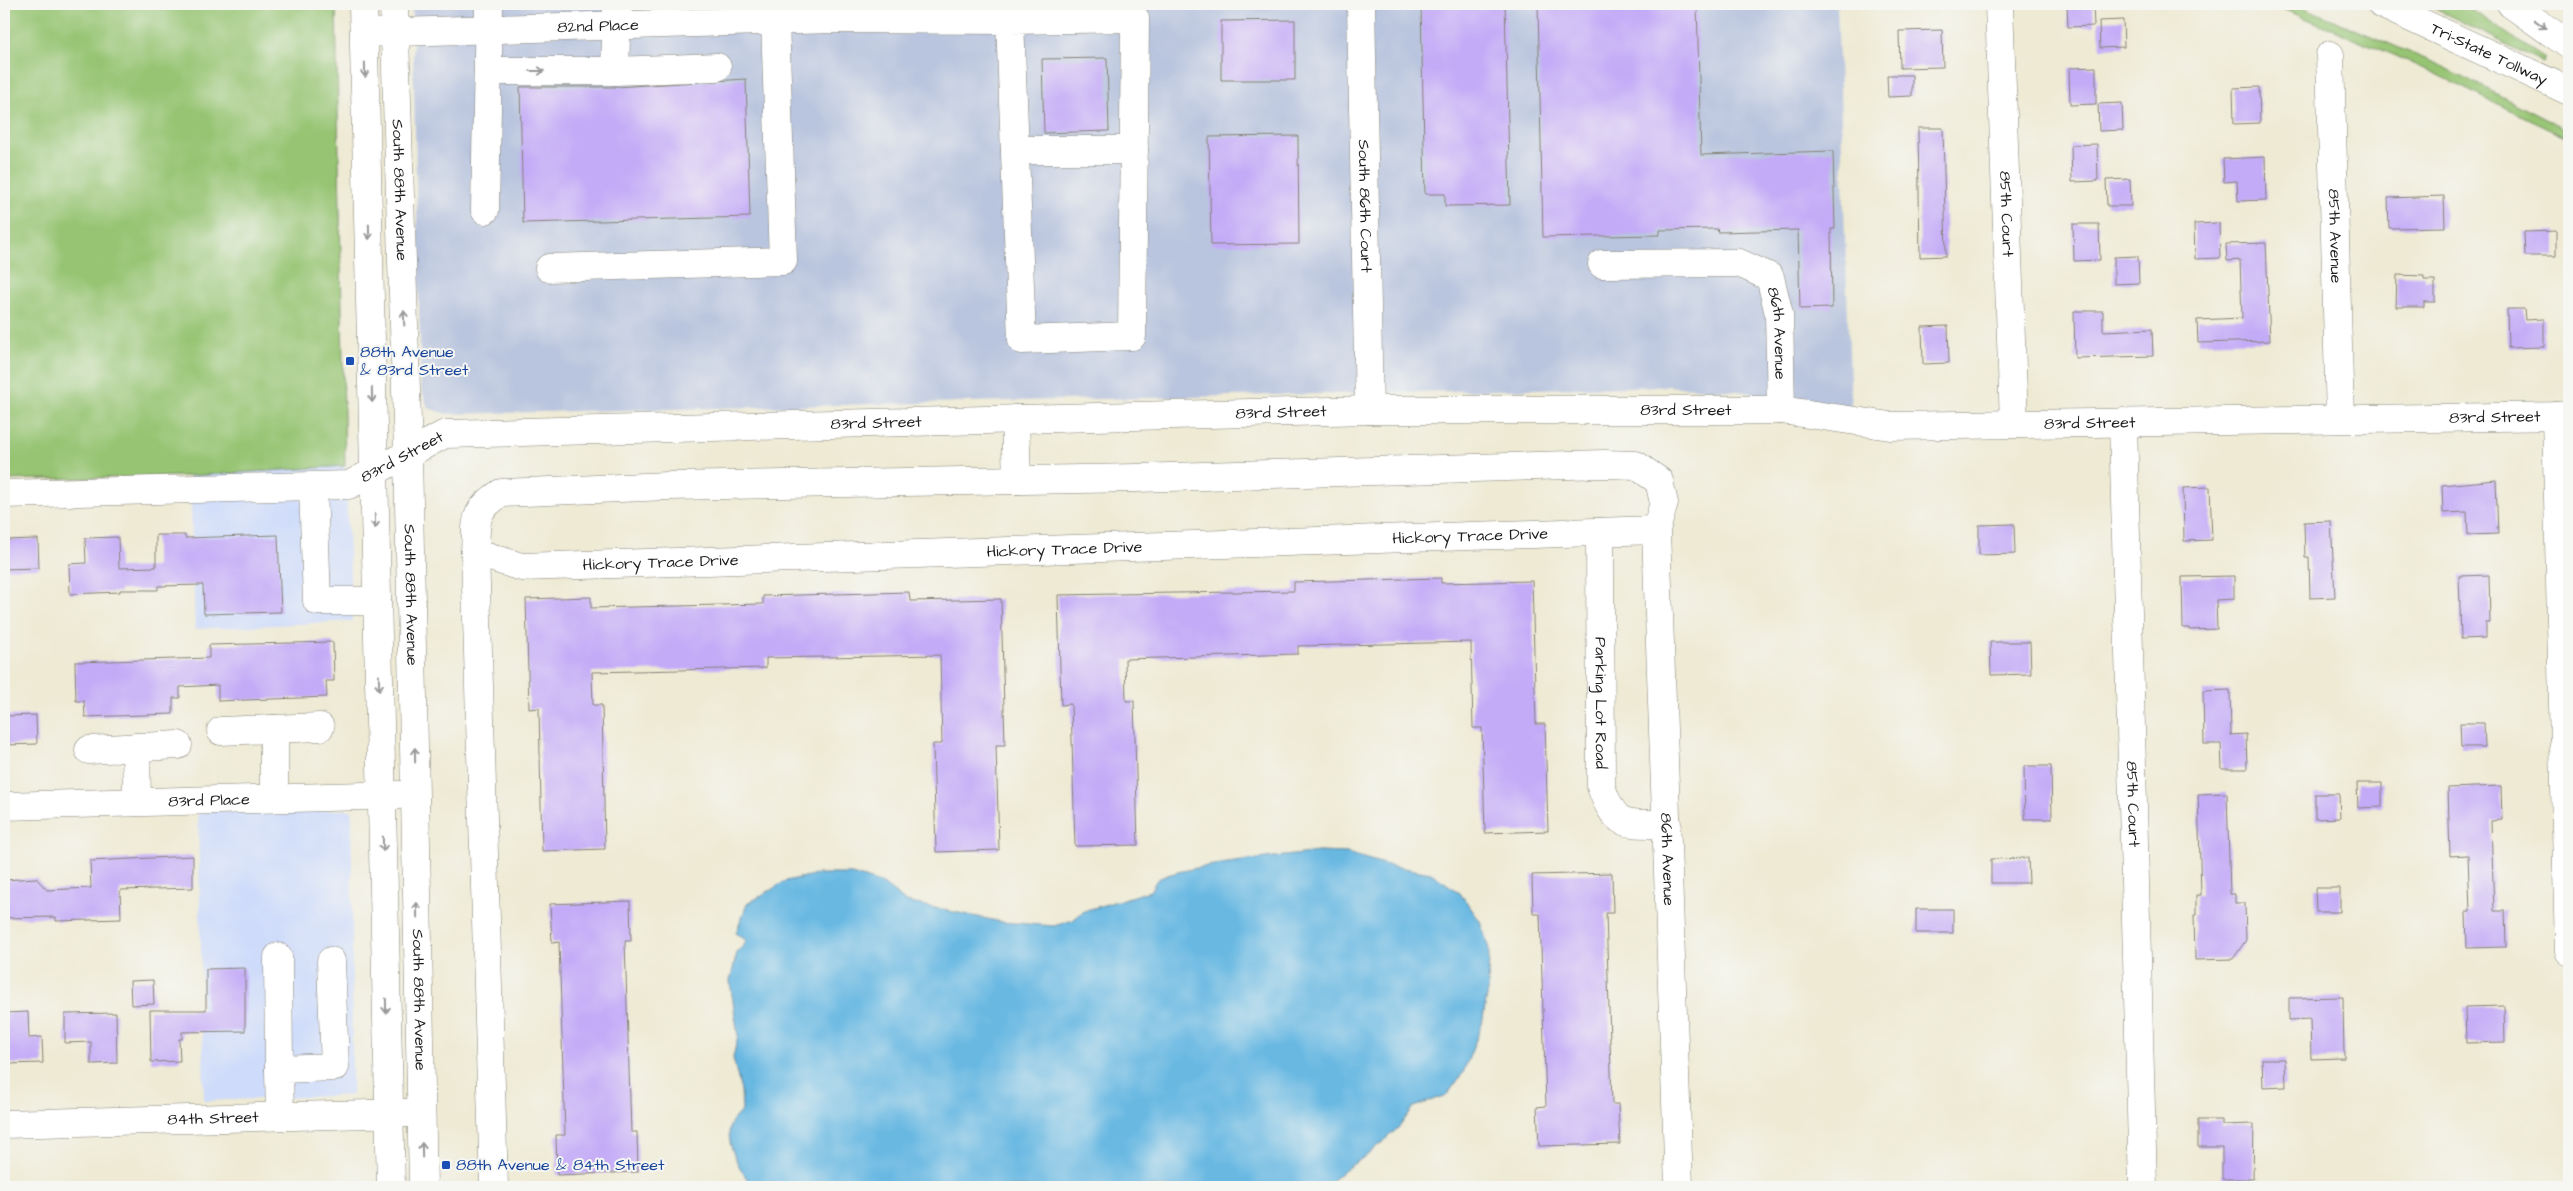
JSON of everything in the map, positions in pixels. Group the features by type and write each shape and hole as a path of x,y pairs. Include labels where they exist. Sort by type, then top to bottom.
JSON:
{"main road":[{"name":"South 88th Avenue","path":"363,4 391,1187"},
{"name":"South 88th Avenue","path":"394,4 408,454 423,1187"},
{"name":"South 86th Court","path":"1361,4 1369,410"},
{"name":"85th Court","path":"1999,4 2014,423"},
{"name":"Tri-State Tollway","path":"2381,4 2569,91"},
{"path":"2511,4 2569,45"},
{"name":"82nd Place","path":"364,33 395,32 489,16 617,15 775,20 832,9 1010,20 1135,18 1134,150"},
{"path":"615,71 617,15"},
{"path":"485,210 489,16"},
{"path":"549,268 783,262 775,20"},
{"path":"1010,20 1022,340 1132,336 1134,150 1015,150"},
{"name":"85th Avenue","path":"2330,54 2340,419"},
{"path":"488,71 615,71 717,67"},
{"name":"86th Avenue","path":"1602,264 1739,262 1770,277 1778,314 1781,410"},
{"name":"83rd Street","path":"4,494 349,486 445,434 1369,410 1781,410 1890,426 2562,416"},
{"path":"2562,416 2569,951"},
{"path":"1015,419 1017,480"},
{"name":"85th Court","path":"2123,422 2143,1187"},
{"name":"86th Avenue","path":"494,1187 475,552 477,520 482,505 501,493 668,486 1017,480 1604,464 1636,465 1659,481 1664,503 1656,530 1679,1187"},
{"path":"313,487 316,601 377,601"},
{"name":"Hickory Trace Drive","path":"475,552 521,567 1656,530"},
{"name":"Parking Lot Road","path":"1600,532 1602,787 1610,812 1626,823 1667,824"},
{"path":"222,731 320,727"},
{"path":"274,729 274,798"},
{"path":"89,750 178,745"},
{"path":"136,747 136,802"},
{"name":"83rd Place","path":"4,806 415,794"},
{"path":"278,957 280,1116"},
{"path":"279,1068 335,1067 331,961"},
{"name":"84th Street","path":"4,1124 421,1112"}],"shaded area":[{"path":"412,4 1837,4 1851,408 1737,391 1666,386 447,414 428,408 421,387"},
{"path":"345,466 352,621 195,629 190,476"},
{"path":"352,810 352,1095 204,1101 198,811"}],"green space":[{"path":"4,4 336,4 345,466 190,476 4,480"},
{"path":"2271,4 2296,4 2444,67 2569,131 2569,138 2394,55"},
{"path":"2426,4 2463,4 2545,59 2542,62"}],"water":[{"path":"1318,852 1347,853 1387,865 1431,873 1460,893 1480,921 1489,949 1488,990 1482,1024 1463,1073 1447,1095 1414,1107 1399,1127 1369,1154 1344,1170 1324,1187 754,1187 744,1175 732,1150 729,1133 732,1122 742,1110 741,1091 733,1058 738,1035 730,981 737,953 747,941 736,933 747,904 786,881 818,874 852,874 883,884 906,902 1002,922 1054,926 1073,920 1084,911 1150,891 1156,881 1166,876 1206,866"}],"building":[{"path":"1421,4 1505,4 1510,205 1445,206 1445,194 1425,194"},
{"path":"1538,4 1697,4 1701,155 1833,151 1835,229 1831,229 1832,308 1800,309 1798,230 1718,232 1717,229 1660,230 1660,235 1543,237"},
{"path":"2067,4 2093,4 2094,26 2068,27"},
{"path":"1295,20 1295,80 1221,80 1221,21"},
{"path":"2123,20 2124,47 2100,48 2099,21"},
{"path":"1942,30 1943,67 1900,68 1899,31"},
{"path":"1107,58 1109,131 1044,133 1042,59"},
{"path":"2096,67 2096,104 2070,105 2069,68"},
{"path":"1887,75 1912,75 1912,96 1888,97"},
{"path":"746,79 750,217 523,223 520,87 616,87"},
{"path":"2259,87 2260,123 2234,124 2233,88"},
{"path":"2122,103 2123,130 2099,131 2098,104"},
{"path":"1918,128 1943,128 1946,256 1920,257"},
{"path":"1298,136 1299,244 1211,245 1209,137"},
{"path":"2097,144 2098,181 2072,182 2071,145"},
{"path":"2265,157 2266,200 2238,201 2237,181 2224,182 2223,159"},
{"path":"2130,179 2131,206 2107,206 2106,180"},
{"path":"2444,196 2445,227 2389,228 2388,198"},
{"path":"2219,223 2220,258 2195,259 2194,224"},
{"path":"2073,224 2099,224 2100,260 2074,261"},
{"path":"2556,231 2556,256 2525,256 2524,232"},
{"path":"2266,243 2270,341 2198,343 2197,320 2242,318 2240,260 2227,261 2226,244"},
{"path":"2138,256 2139,283 2114,284 2114,257"},
{"path":"2397,275 2424,276 2424,280 2435,280 2435,302 2424,302 2424,307 2396,307"},
{"path":"2507,309 2524,309 2525,320 2544,319 2544,347 2508,348"},
{"path":"2074,311 2103,311 2103,331 2152,329 2153,356 2075,358"},
{"path":"1948,326 1949,363 1923,364 1922,327"},
{"path":"2496,480 2498,534 2468,535 2467,512 2443,513 2442,485"},
{"path":"2210,487 2212,540 2184,541 2183,488"},
{"path":"2331,521 2335,597 2310,598 2309,557 2305,557 2304,522"},
{"path":"2014,524 2015,554 1979,555 1979,525"},
{"path":"156,535 185,535 185,538 278,535 281,612 204,614 203,585 158,586 158,590 120,590 120,592 70,594 69,564 86,563 85,538 118,537 119,568 156,567"},
{"path":"38,539 39,568 4,569 4,540"},
{"path":"2489,575 2490,623 2486,623 2486,638 2461,639 2459,576"},
{"path":"2234,576 2234,599 2216,600 2217,629 2190,630 2190,628 2183,628 2182,577"},
{"path":"1441,578 1441,583 1532,581 1536,724 1545,724 1548,831 1485,833 1482,728 1473,728 1471,642 1298,646 1298,654 1125,659 1126,701 1134,701 1138,845 1075,846 1071,704 1061,705 1058,595 1294,591 1294,582"},
{"path":"909,592 910,601 1001,599 1005,745 996,745 999,850 936,852 933,744 942,744 940,655 766,658 766,668 592,672 593,705 602,705 605,849 542,851 539,708 529,709 526,599 591,597 591,608 763,604 763,596"},
{"path":"333,642 334,681 326,681 327,697 218,701 218,685 180,687 180,698 173,698 173,714 85,717 84,701 76,701 75,662 209,658 209,645"},
{"path":"1990,642 2030,642 2031,674 1991,675"},
{"path":"2230,690 2231,735 2246,734 2247,769 2222,769 2221,744 2204,744 2203,691"},
{"path":"36,715 37,744 4,745 4,716"},
{"path":"2460,723 2484,723 2485,747 2461,747"},
{"path":"2024,766 2051,766 2052,819 2025,819"},
{"path":"2357,783 2382,783 2382,807 2358,808"},
{"path":"2501,786 2502,820 2491,821 2494,911 2505,911 2506,947 2467,948 2466,912 2470,912 2468,855 2450,856 2448,788"},
{"path":"2227,793 2230,894 2235,894 2235,903 2245,903 2246,940 2233,959 2195,960 2194,915 2196,915 2196,895 2201,895 2198,794"},
{"path":"2315,794 2339,794 2340,818 2315,819"},
{"path":"193,856 193,888 120,890 121,919 56,921 56,917 4,918 4,880 36,878 47,890 91,888 90,861"},
{"path":"2028,858 2029,883 1991,883 1991,859"},
{"path":"1612,873 1613,913 1606,913 1612,1104 1618,1104 1620,1144 1539,1146 1537,1107 1546,1106 1540,914 1533,914 1532,875"},
{"path":"2315,888 2340,888 2340,912 2316,912"},
{"path":"630,901 631,941 625,941 631,1132 637,1132 638,1172 557,1175 556,1135 565,1135 559,942 552,943 550,904"},
{"path":"1916,909 1953,909 1953,933 1916,933"},
{"path":"245,968 245,1031 182,1032 182,1039 179,1039 180,1061 151,1062 150,1010 206,1010 206,969"},
{"path":"153,980 154,1004 131,1005 130,981"},
{"path":"2343,997 2344,1058 2311,1059 2310,1019 2289,1020 2289,998"},
{"path":"2504,1006 2505,1042 2466,1043 2465,1007"},
{"path":"28,1012 29,1038 42,1037 43,1063 4,1064 4,1013"},
{"path":"116,1013 117,1063 91,1064 91,1042 65,1043 65,1014"},
{"path":"2262,1059 2285,1059 2286,1087 2263,1088"},
{"path":"2198,1120 2222,1120 2222,1125 2254,1124 2253,1179 2222,1179 2222,1147 2198,1147"}],"place":[{"name":"88th Avenue & 83rd Street","path":"350,361"},
{"name":"88th Avenue & 84th Street","path":"446,1165"}]}
